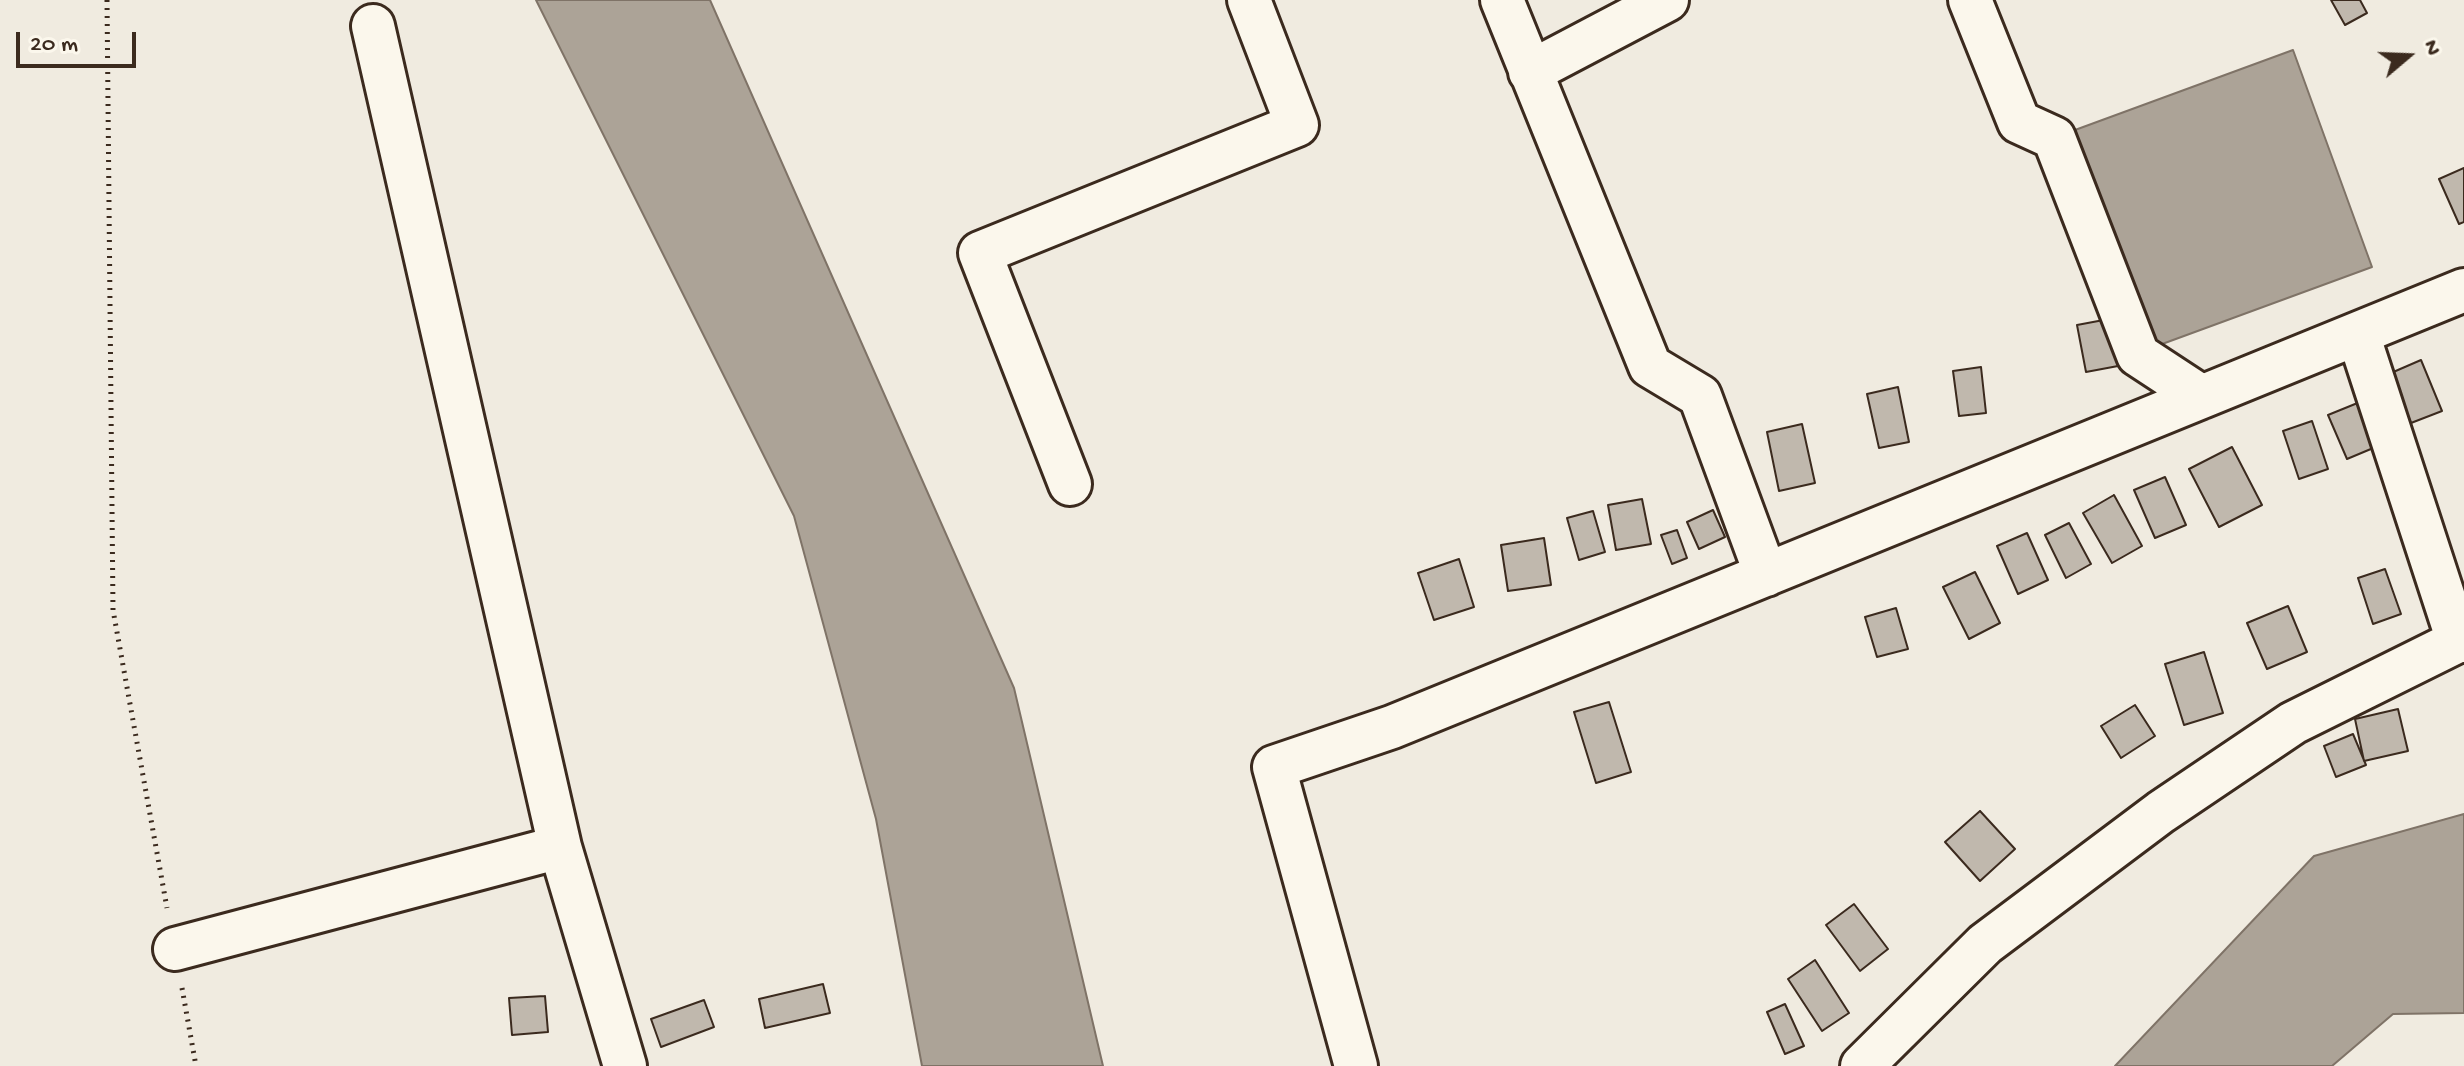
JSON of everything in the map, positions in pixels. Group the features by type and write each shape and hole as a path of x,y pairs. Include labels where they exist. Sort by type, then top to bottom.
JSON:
{"street":[{"path":"1070,484 980,253 1297,125 1249,0"},
{"path":"1502,0 1650,366 1700,396 1766,575"},
{"path":"1530,72 1667,0"},
{"path":"1970,0 2019,122 2054,138 2138,355 2202,397"},
{"path":"373,26 560,847 625,1066"},
{"path":"1356,1066 1274,767 1392,727 2464,290"},
{"path":"1862,1066 1985,944 2161,812 2293,723 2461,641 2358,334"},
{"path":"175,949 560,847"}],"path":[{"path":"107,0 113,610 196,1066"}],"shaded area":[{"path":"536,0 710,0 1014,688 1103,1066 922,1066 876,819 794,516"},
{"path":"2293,50 2372,267 2154,347 2075,130"},
{"path":"2464,814 2464,1013 2393,1014 2332,1066 2115,1066 2314,856"}],"building":[{"path":"2331,0 2360,0 2367,13 2345,25"},
{"path":"2464,168 2464,222 2459,224 2439,179"},
{"path":"2109,319 2118,366 2086,372 2077,325"},
{"path":"2421,360 2442,411 2411,423 2391,373"},
{"path":"1981,367 1986,413 1959,416 1953,371"},
{"path":"1898,387 1909,442 1879,448 1867,394"},
{"path":"2360,402 2378,446 2347,459 2328,415"},
{"path":"2312,421 2328,469 2299,479 2283,431"},
{"path":"1802,424 1815,483 1779,491 1767,432"},
{"path":"2232,447 2262,505 2219,527 2189,469"},
{"path":"2165,477 2186,525 2155,538 2134,490"},
{"path":"2114,495 2142,546 2112,563 2083,513"},
{"path":"1642,499 1651,544 1616,550 1608,505"},
{"path":"1713,510 1725,537 1699,549 1687,522"},
{"path":"1593,511 1605,552 1579,560 1567,518"},
{"path":"2069,523 2091,564 2066,578 2045,535"},
{"path":"1677,530 1687,558 1672,564 1661,535"},
{"path":"2027,533 2048,580 2018,594 1997,546"},
{"path":"1544,538 1551,585 1508,591 1501,545"},
{"path":"1459,559 1474,607 1434,620 1418,573"},
{"path":"2385,569 2401,614 2373,624 2358,578"},
{"path":"1975,572 2000,623 1969,639 1943,587"},
{"path":"2288,606 2307,652 2267,669 2247,623"},
{"path":"1896,608 1908,649 1877,657 1865,617"},
{"path":"2204,652 2223,713 2184,725 2165,664"},
{"path":"1609,702 1631,772 1596,783 1574,712"},
{"path":"2135,705 2155,736 2121,758 2101,726"},
{"path":"2398,709 2408,751 2364,761 2355,719"},
{"path":"2353,734 2366,765 2336,777 2324,746"},
{"path":"1980,811 2015,849 1980,881 1945,842"},
{"path":"1854,904 1888,949 1860,971 1826,925"},
{"path":"1815,960 1849,1013 1822,1031 1788,979"},
{"path":"823,984 830,1013 765,1028 759,999"},
{"path":"545,996 548,1032 512,1035 509,998"},
{"path":"704,1000 714,1027 661,1047 651,1019"},
{"path":"1785,1004 1804,1046 1785,1054 1767,1012"}]}
